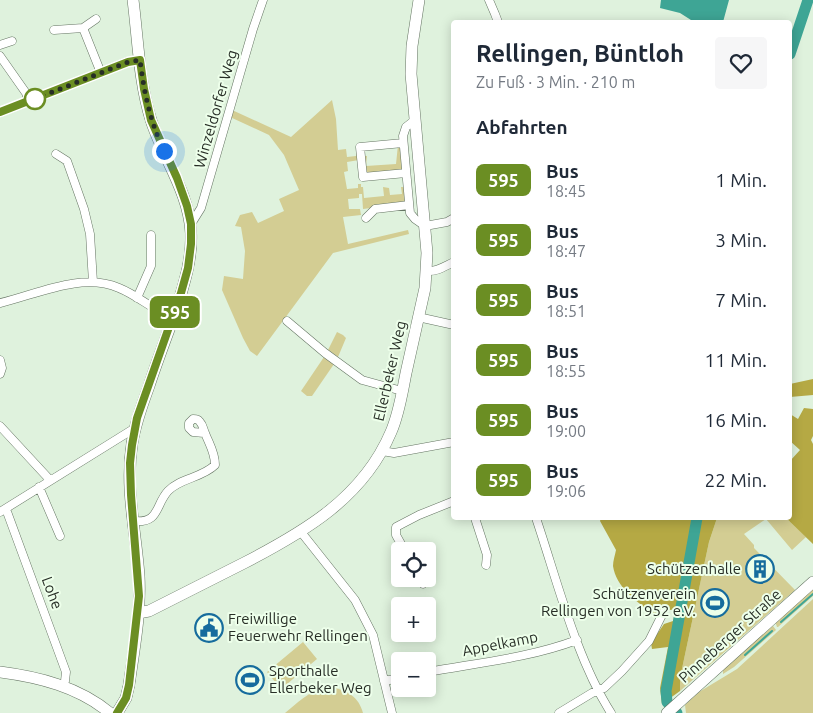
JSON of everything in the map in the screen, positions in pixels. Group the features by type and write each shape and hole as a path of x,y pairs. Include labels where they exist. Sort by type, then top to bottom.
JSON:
{"main road":[{"path":"117,713 126,698 129,685 138,613 139,577 133,521 130,463 134,428 173,318 191,256 191,224 182,192 151,120 144,89 133,0"},
{"name":"Ellerbeker Weg","path":"138,613 149,611 301,532 334,508 364,479 392,431 427,271 412,74 412,46 420,0"},
{"name":"Pinneberger Straße","path":"667,713 813,582"},
{"path":"0,672 27,675 62,686 77,692 110,713"}],"street":[{"name":"Winzeldorfer Weg","path":"191,224 201,208 263,0"},
{"path":"489,0 498,20"},
{"path":"54,30 83,28 96,19"},
{"path":"83,28 101,72"},
{"path":"0,45 12,40"},
{"path":"0,56 26,93 29,102"},
{"path":"0,112 101,72 128,62 140,60"},
{"path":"415,120 404,131 403,143 410,213 425,226 451,220"},
{"path":"403,143 360,147 363,177 406,173"},
{"path":"56,154 67,160 84,209 90,234 93,282"},
{"path":"366,218 375,209 409,205"},
{"path":"137,298 151,266 151,235"},
{"path":"427,271 438,270 451,263"},
{"path":"0,303 69,284 93,282 108,284 121,289 157,311 173,318"},
{"path":"418,318 451,324"},
{"path":"287,321 325,353 362,380 402,391"},
{"path":"0,360 2,368 0,374"},
{"path":"0,426 50,480"},
{"path":"3,511 134,428"},
{"path":"133,521 143,521 151,518 158,512 168,490 210,470 215,465 212,447 204,433"},
{"path":"382,451 394,453 451,443"},
{"path":"39,487 60,536"},
{"path":"400,542 396,535 396,527 451,502"},
{"name":"Lohe","path":"3,511 66,672 65,681 62,686"},
{"path":"476,520 485,547 486,565"},
{"path":"537,520 576,640 597,691 611,713"},
{"path":"301,532 355,600 373,634 392,713"},
{"path":"560,713 604,688 649,641 663,613"},
{"name":"Appelkamp","path":"436,671 529,654 576,640"},
{"path":"384,681 391,680"}],"shaded area":[{"path":"332,100 336,119 338,150 346,149 347,157 356,156 356,148 358,148 359,160 347,162 348,171 344,172 347,189 358,188 358,184 361,184 364,198 384,196 383,187 389,188 390,195 402,194 401,187 405,187 406,201 403,204 363,209 362,194 359,194 359,198 348,199 349,209 360,209 361,215 343,217 348,244 408,230 409,234 333,253 257,356 250,351 243,338 222,290 224,276 243,279 245,251 241,227 235,226 240,215 252,212 258,223 284,211 279,199 299,190 284,155 269,135 230,117 232,110 291,137"},
{"path":"398,145 402,148 404,169 364,175 363,150 365,149 364,156 367,156 366,166 396,164"},
{"path":"337,332 346,338 338,357 328,350"},
{"path":"324,357 334,364 312,396 307,396 301,391"},
{"path":"813,379 813,395 792,397 792,384"},
{"path":"804,408 813,409 813,436 811,440 813,444 813,544 788,520 792,520 792,459 800,450 792,443 792,415 798,419"},
{"path":"692,520 698,522 698,520 716,520 709,542 680,678 680,691 662,704 660,688 668,647 652,649 651,643 664,624 673,621 676,609 652,613 622,587 613,566 616,550 600,521"},
{"path":"716,520 765,520 744,534 754,545 754,548 795,590 680,691 680,678 709,542"},
{"path":"767,520 788,520 806,537 792,550"},
{"path":"813,587 813,596 777,627 775,621"},
{"path":"813,599 813,713 686,713 685,705 699,692 737,669"},
{"path":"773,626 776,630 734,667 723,674 723,667"},
{"path":"303,642 317,659 281,689 267,672"},
{"path":"331,687 352,695 359,703 363,713 285,713 312,693"}],"water":[{"path":"661,0 729,0 724,20 691,20 680,13 660,8"}],"waterway":[{"path":"792,48 808,0"},
{"path":"677,713 667,702 666,691 697,520"},
{"path":"781,622 813,594"},
{"path":"745,655 772,631"}],"bus line":[{"name":"595","path":"0,112 128,62 140,60 151,120 177,178 191,224 191,256 188,268 173,318 134,428 130,463 131,495 139,577 138,613 129,685 126,698 117,713"}],"place":[{"name":"Schützenhalle","path":"760,569"},
{"name":"Schützenverein Rellingen von 1952 e.V.","path":"715,603"},
{"name":"Freiwillige Feuerwehr Rellingen","path":"209,628"},
{"name":"Sporthalle Ellerbeker Weg","path":"250,680"}],"route":[{"path":"35,99 128,62 140,60 151,120 164,151"}]}
